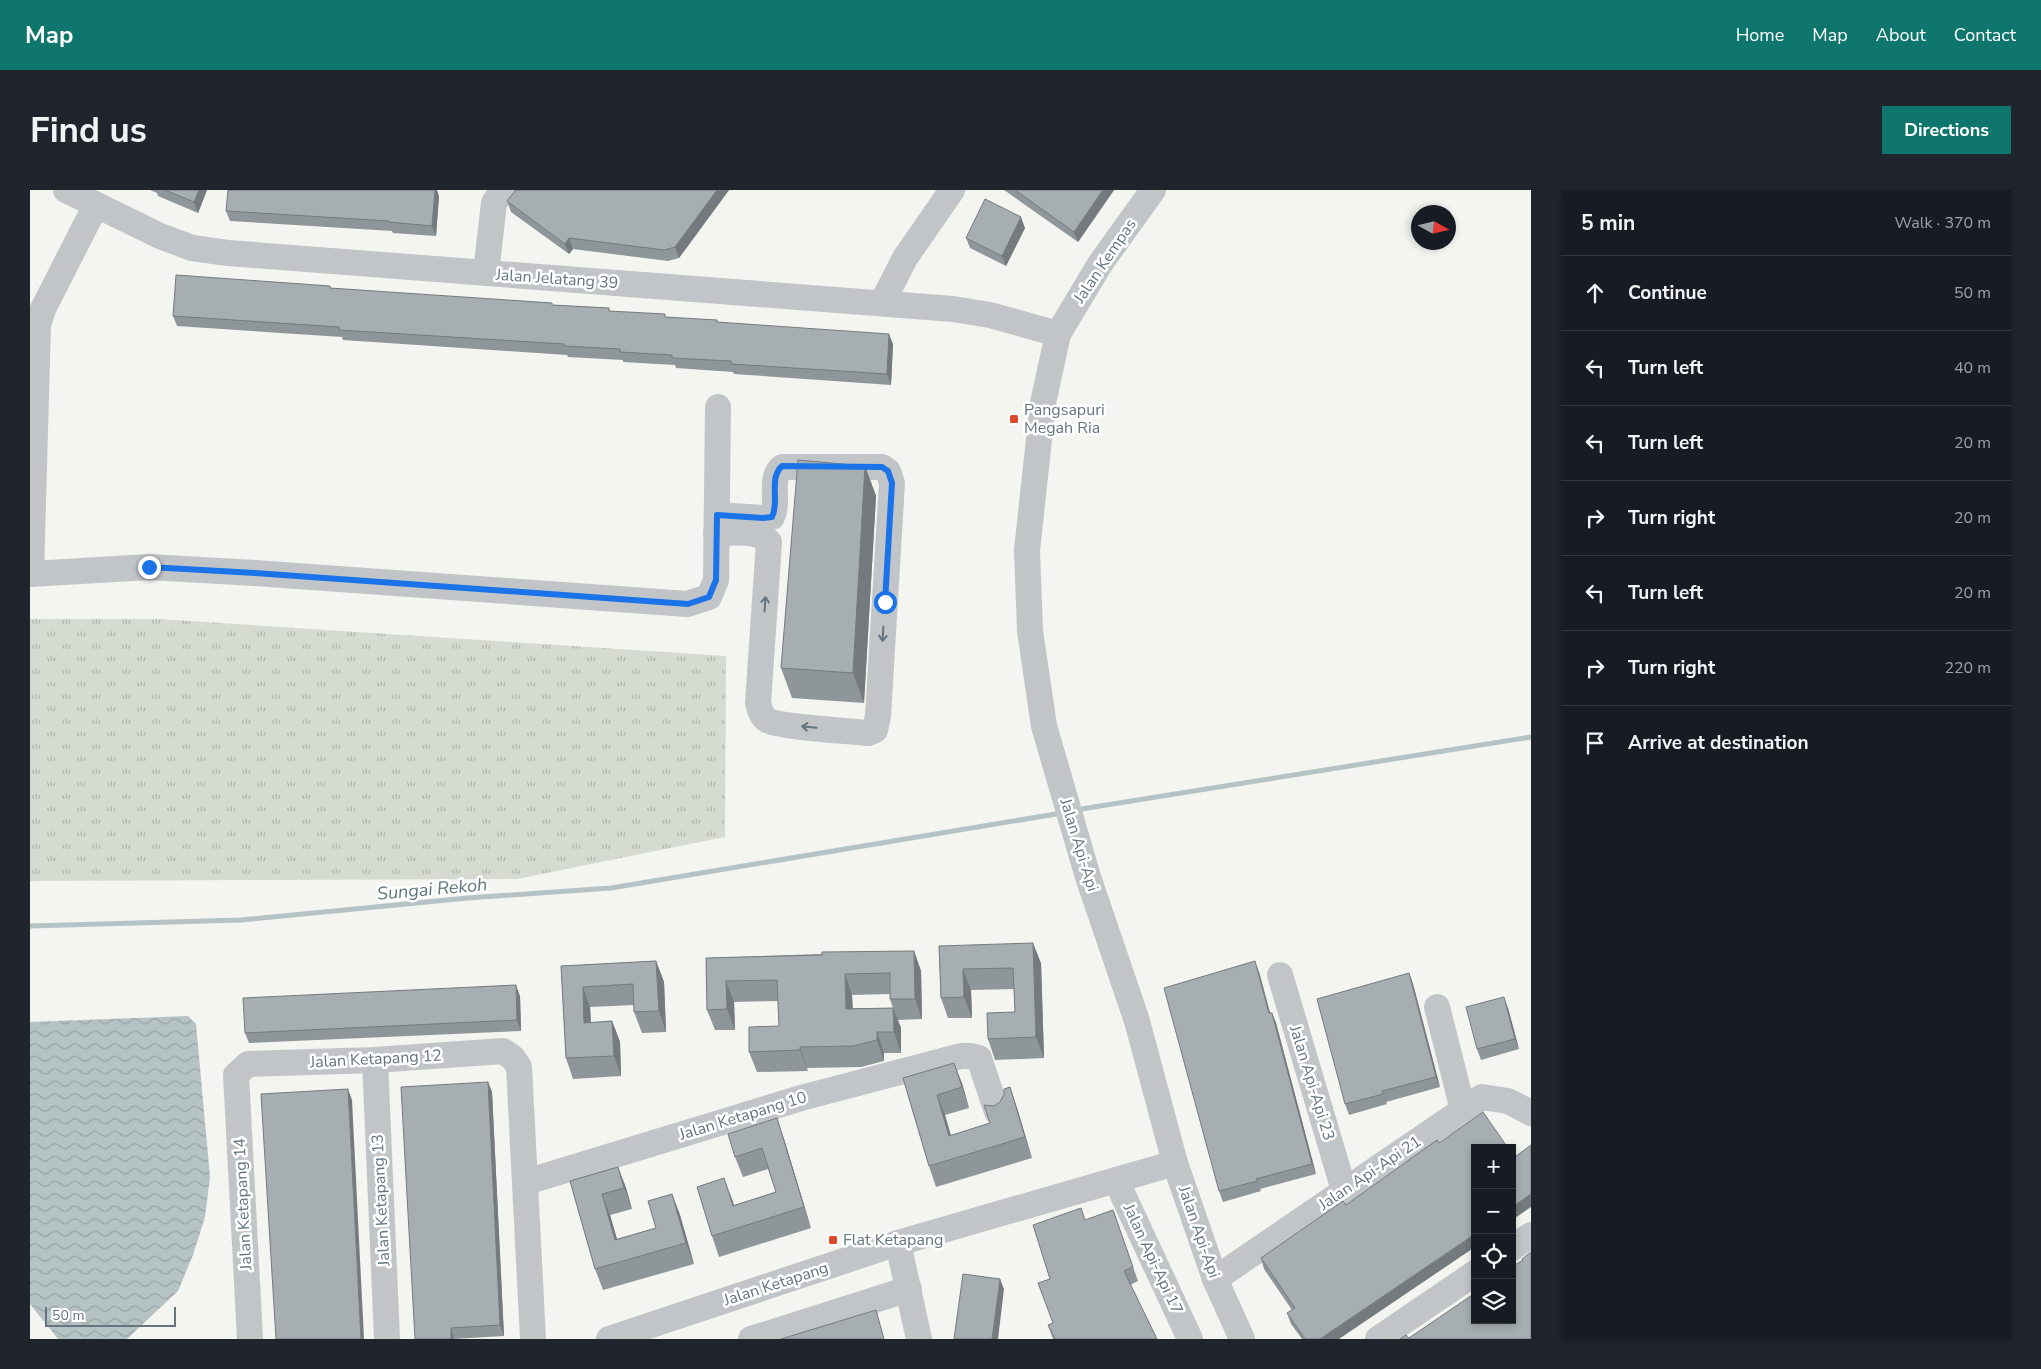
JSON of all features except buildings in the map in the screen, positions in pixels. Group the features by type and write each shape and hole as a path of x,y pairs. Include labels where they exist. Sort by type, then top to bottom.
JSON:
{"street":[{"name":"Jalan Jelatang 39","path":"66,190 160,236 192,248 228,253 954,309 990,315 1058,334"},
{"path":"486,273 494,203 503,190"},
{"path":"882,303 904,258 952,190"},
{"name":"Jalan Kempas","path":"1058,334 1100,264 1153,190"},
{"path":"96,205 43,309 38,325 30,574 149,567 688,604 709,597 716,580 718,407"},
{"name":"Jalan Api-Api","path":"1058,334 1043,403 1027,550 1030,631 1044,726 1088,877 1137,1021 1175,1163 1215,1279 1242,1339"},
{"path":"782,466 882,467 888,471 892,483 878,716 875,730 868,732 782,725 766,720 761,713 758,703 769,542 764,537 756,534 716,524 772,517 776,510 776,476 782,466"},
{"name":"Jalan Api-Api 23","path":"1280,976 1344,1190"},
{"path":"1436,1007 1463,1110"},
{"name":"Jalan Ketapang 12","path":"240,1070 248,1064 374,1060 503,1051 513,1058 519,1067 526,1182"},
{"name":"Jalan Ketapang 10","path":"526,1182 801,1098 961,1056 979,1058 997,1112"},
{"name":"Jalan Ketapang 13","path":"374,1060 387,1339"},
{"name":"Jalan Ketapang 14","path":"240,1070 236,1075 250,1339"},
{"name":"Jalan Api-Api 21","path":"1215,1279 1482,1097 1508,1100 1531,1113"},
{"name":"Jalan Ketapang","path":"609,1339 898,1243 1175,1163"},
{"name":"Jalan Api-Api 17","path":"1116,1180 1190,1339"},
{"path":"526,1182 533,1339"},
{"path":"1516,1245 1531,1235"},
{"path":"898,1243 919,1339"},
{"path":"1378,1339 1471,1276"},
{"path":"751,1339 909,1289"}],"green space":[{"path":"30,619 159,619 726,656 725,837 517,879 30,881"}],"water":[{"path":"188,1016 196,1024 210,1177 205,1217 193,1255 178,1291 127,1339 58,1339 30,1304 30,1022"}],"waterway":[{"path":"1075,810 1531,737"},
{"name":"Sungai Rekoh","path":"30,926 241,920 468,898 611,888 1062,813"}],"place":[{"name":"Pangsapuri Megah Ria","path":"1014,419"},
{"name":"Flat Ketapang","path":"833,1240"}],"route":[{"path":"149,567 688,604 709,597 716,580 717,515 772,517 776,510 776,476 782,466 882,467 888,471 892,483 885,602"}]}
